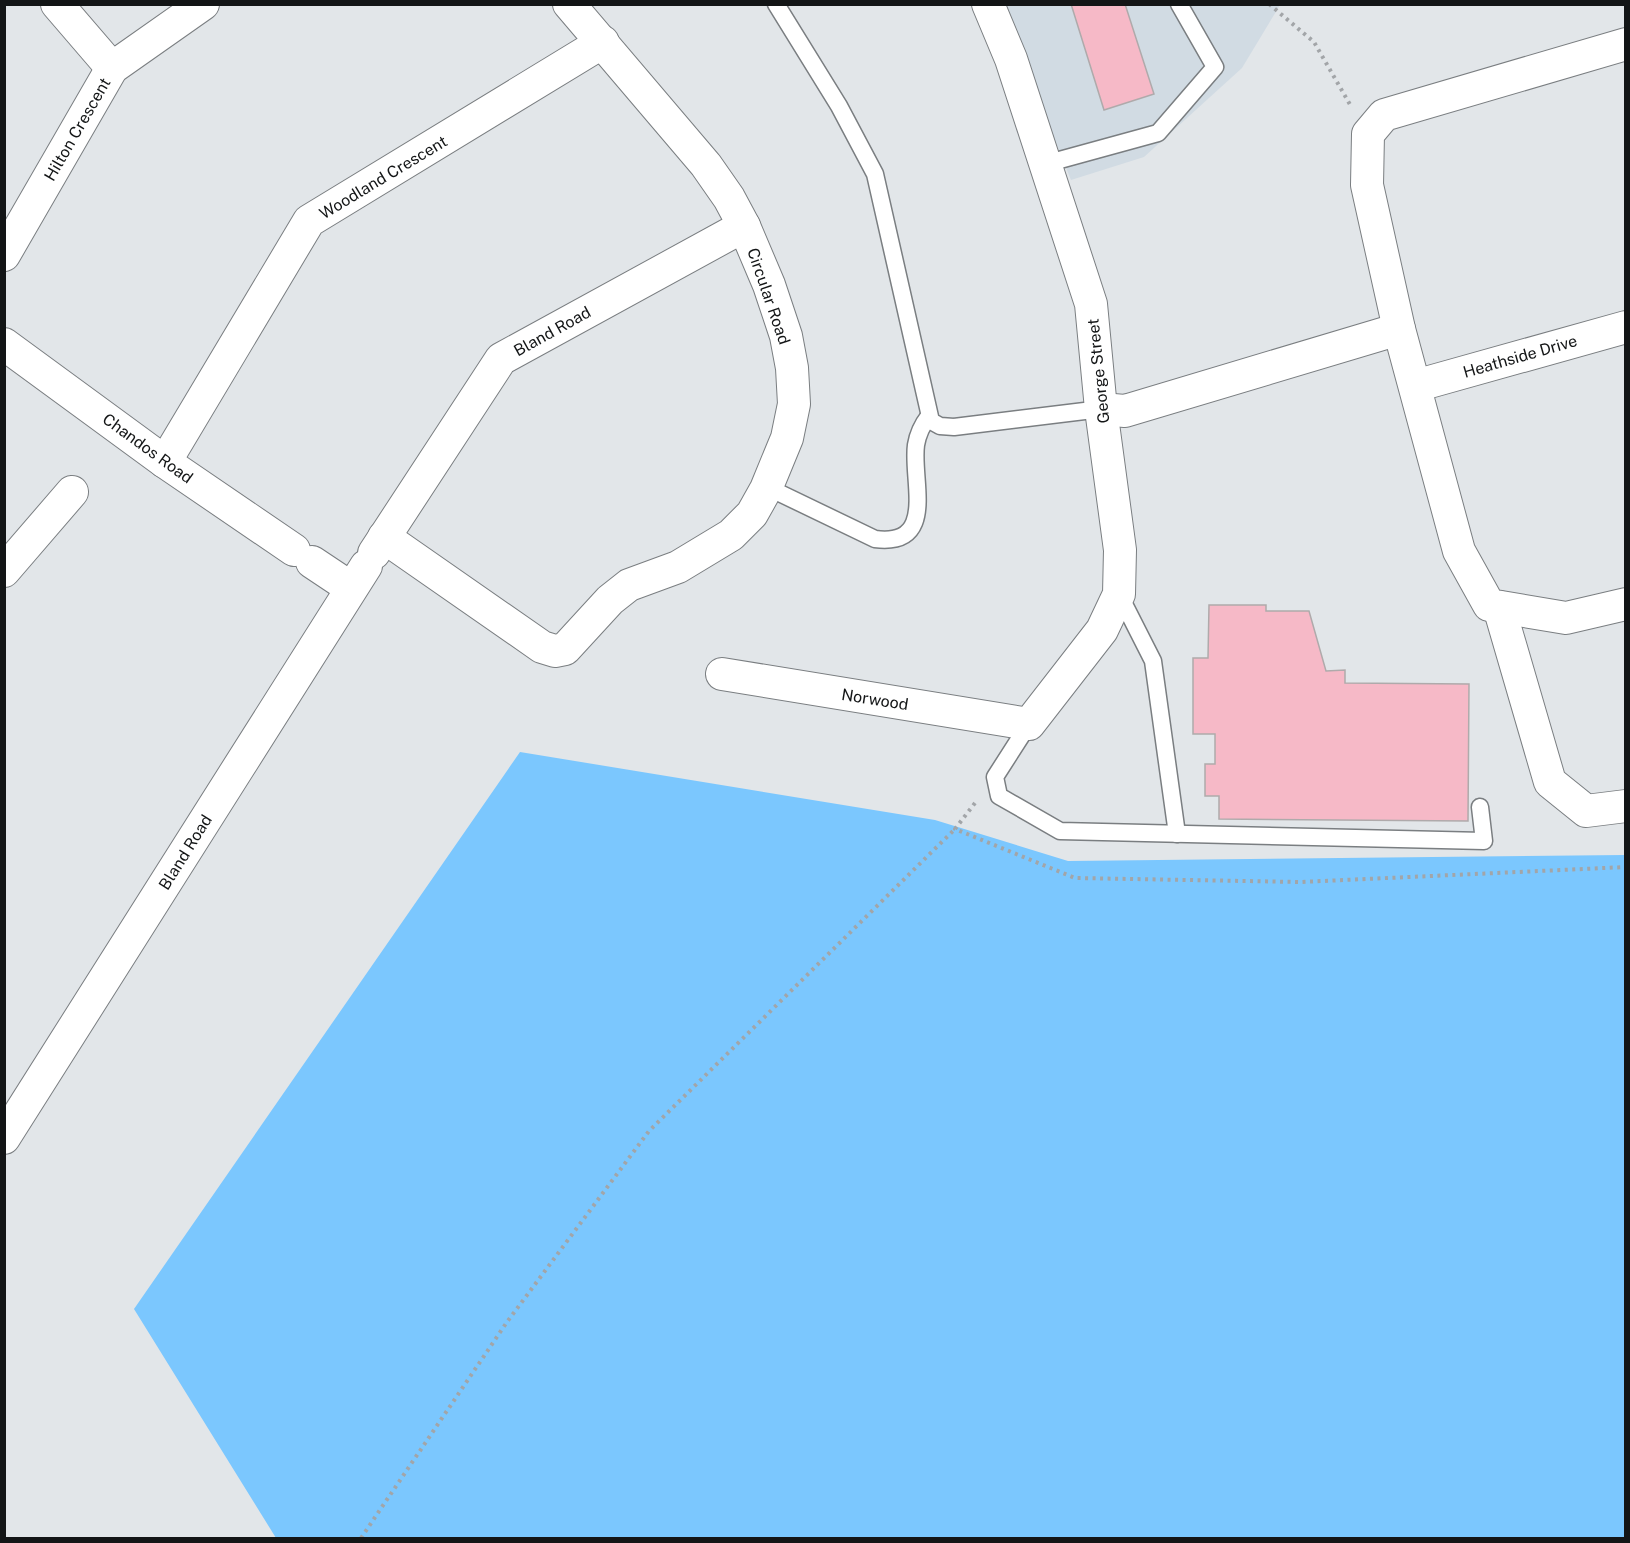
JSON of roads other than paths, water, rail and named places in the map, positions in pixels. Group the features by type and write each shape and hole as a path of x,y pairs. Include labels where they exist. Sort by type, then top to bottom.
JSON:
{"street":[{"path":"57,4 112,68"},
{"name":"Hilton Crescent","path":"4,255 112,68 203,4"},
{"name":"Circular Road","path":"369,561 542,647 555,651 565,649 610,600 629,585 678,567 731,535 752,514 767,487 787,438 794,404 792,368 786,336 769,285 744,226 729,198 706,165 603,42 568,4"},
{"name":"George Street","path":"988,4 1011,59 1091,304 1101,409 1120,550 1119,594 1102,630 1029,724"},
{"name":"Woodland Crescent","path":"165,462 309,222 603,42"},
{"path":"1626,44 1384,115 1368,134 1367,185 1399,329 1459,551 1489,605 1566,618 1626,604"},
{"name":"Bland Road","path":"4,1138 369,561 501,359 744,226"},
{"name":"Heathside Drive","path":"1415,386 1626,327"},
{"path":"1101,409 1125,411 1399,329"},
{"name":"Chandos Road","path":"4,344 165,462 303,556 369,561"},
{"path":"4,571 72,492"},
{"path":"1499,607 1550,782 1586,811 1626,806"},
{"name":"Norwood","path":"722,674 1029,724"}],"lane":[{"path":"776,4 839,106 875,174 931,421 940,426 954,427 1101,409"},
{"path":"1045,164 1158,133 1215,68 1179,4"},
{"path":"767,487 875,539 888,541 900,536 912,528 918,513 916,447 920,427 929,416"},
{"path":"1119,594 1153,661 1177,834"},
{"path":"1029,724 995,777 999,796 1060,831 1484,841 1480,807"}]}
